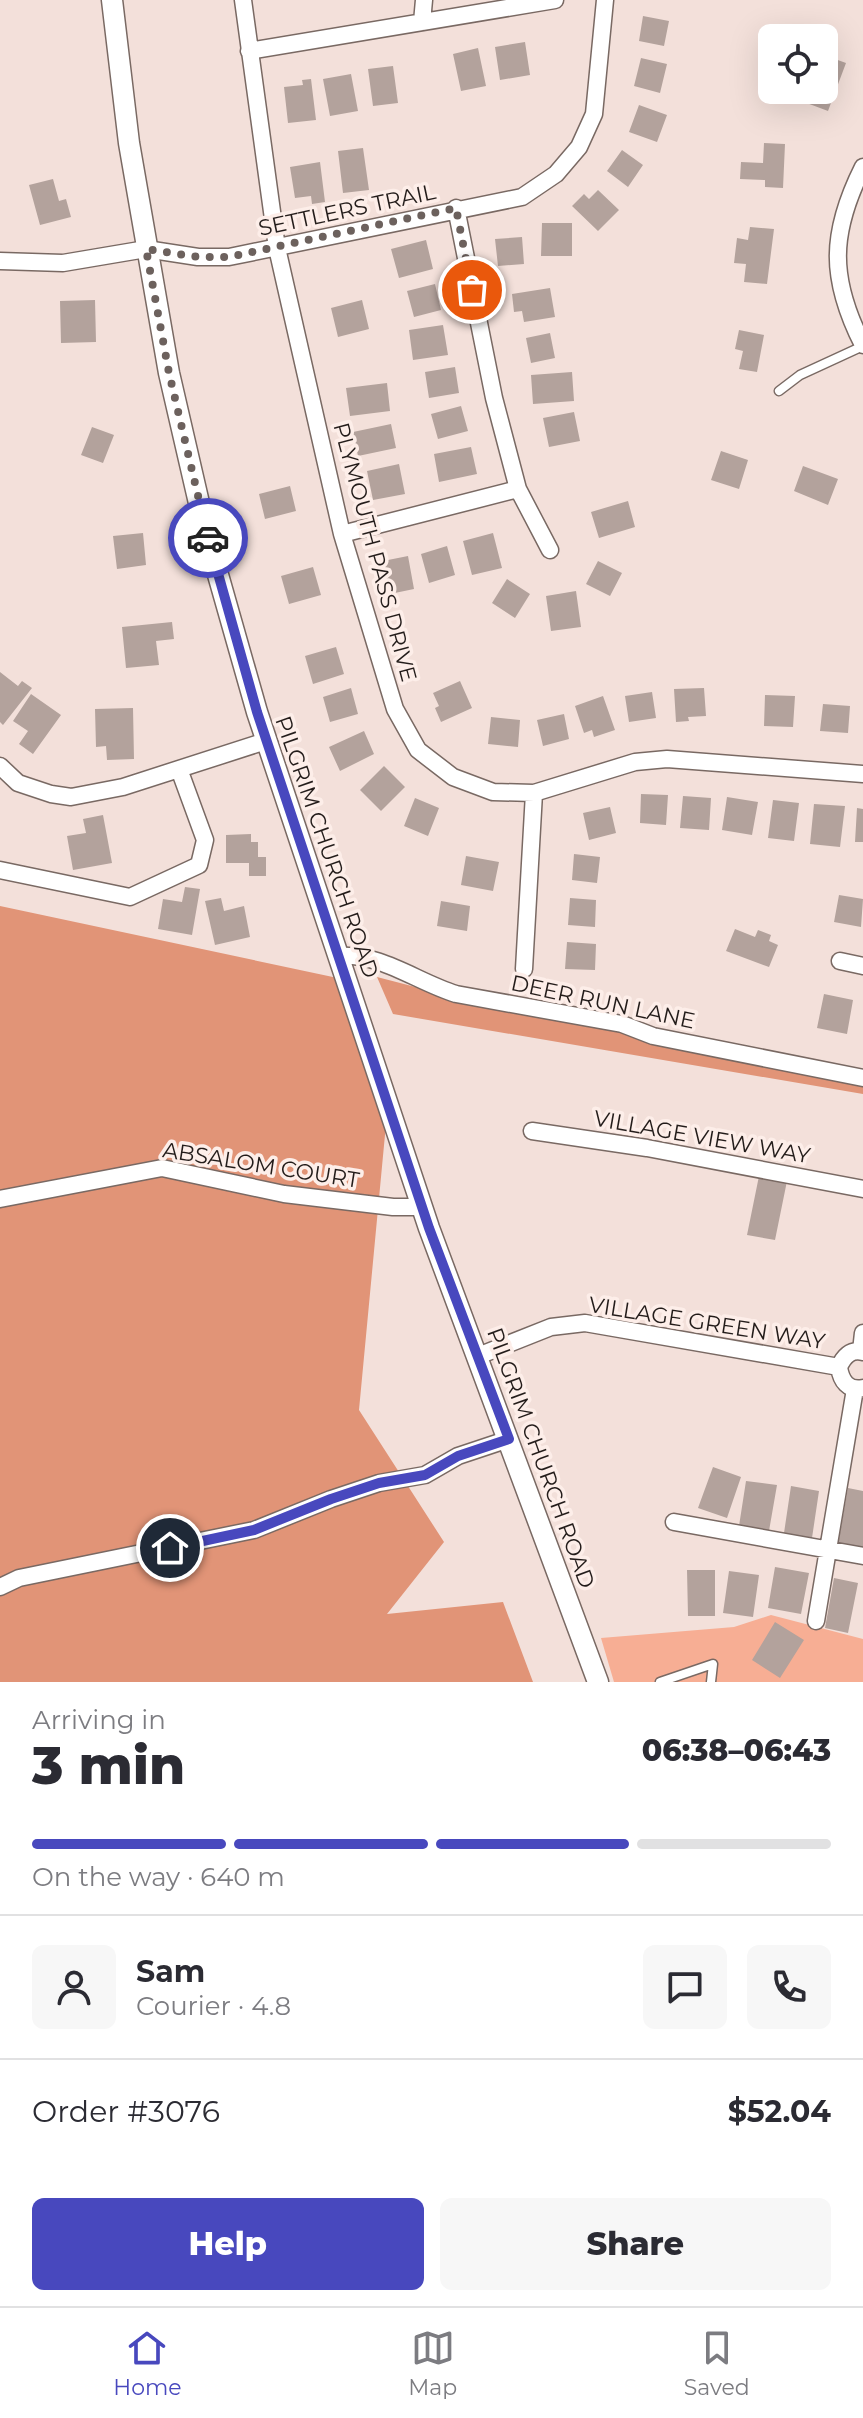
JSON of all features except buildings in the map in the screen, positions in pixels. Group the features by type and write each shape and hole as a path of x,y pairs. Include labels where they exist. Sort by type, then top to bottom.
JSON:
{"street":[{"name":"PILGRIM CHURCH ROAD","path":"112,0 129,143 169,373 202,515 266,741 422,1207 598,1682"},
{"name":"PLYMOUTH PASS DRIVE","path":"243,0 277,248 342,534 395,709 418,750 453,777 493,792 534,793 635,762 667,759 863,774"},
{"path":"422,22 424,0"},
{"path":"249,51 555,0"},
{"name":"SETTLERS TRAIL","path":"0,261 63,263 146,249 198,257 229,257 456,208 522,197 556,174 579,147 594,114 605,0"},
{"path":"863,167 843,212 837,266 850,319 863,345"},
{"path":"456,208 494,398 518,489 550,550"},
{"path":"342,534 518,489"},
{"path":"0,766 18,783 71,797 123,787 266,741"},
{"path":"0,870 130,897 199,865 205,840 179,769"},
{"path":"524,969 534,793"},
{"name":"DEER RUN LANE","path":"339,956 371,957 432,987 456,994 622,1024 653,1036 863,1078"},
{"path":"840,961 863,966"},
{"name":"VILLAGE VIEW WAY","path":"532,1131 647,1148 863,1189"},
{"name":"ABSALOM COURT","path":"0,1199 162,1168 284,1194 393,1207 422,1207"},
{"name":"VILLAGE GREEN WAY","path":"478,1356 551,1327 585,1323 839,1367"},
{"path":"862,1351 863,1333"},
{"name":"VILLAGE GREEN WAY","path":"859,1389 844,1383 839,1367 842,1359 850,1353 862,1351"},
{"path":"816,1621 859,1389"},
{"path":"0,1587 19,1578 254,1530 379,1483 425,1475 458,1456 509,1439"},
{"path":"674,1522 863,1556"}],"lane":[{"path":"779,391 800,375 863,345"},
{"path":"660,1682 713,1664 711,1682"}],"shaded area":[{"path":"0,906 347,980 388,1103 359,1410 444,1542 387,1614 503,1602 533,1682 0,1682"},
{"path":"377,977 512,1012 666,1030 863,1071 863,1094 393,1014"},
{"path":"771,1615 863,1639 863,1682 614,1682 601,1638 734,1627"}],"way so far":[{"path":"208,538 169,373 146,249 198,257 229,257 456,208 472,290"}],"route":[{"path":"170,1548 254,1530 379,1483 425,1475 458,1456 509,1439 429,1228 257,712 208,538"}]}
